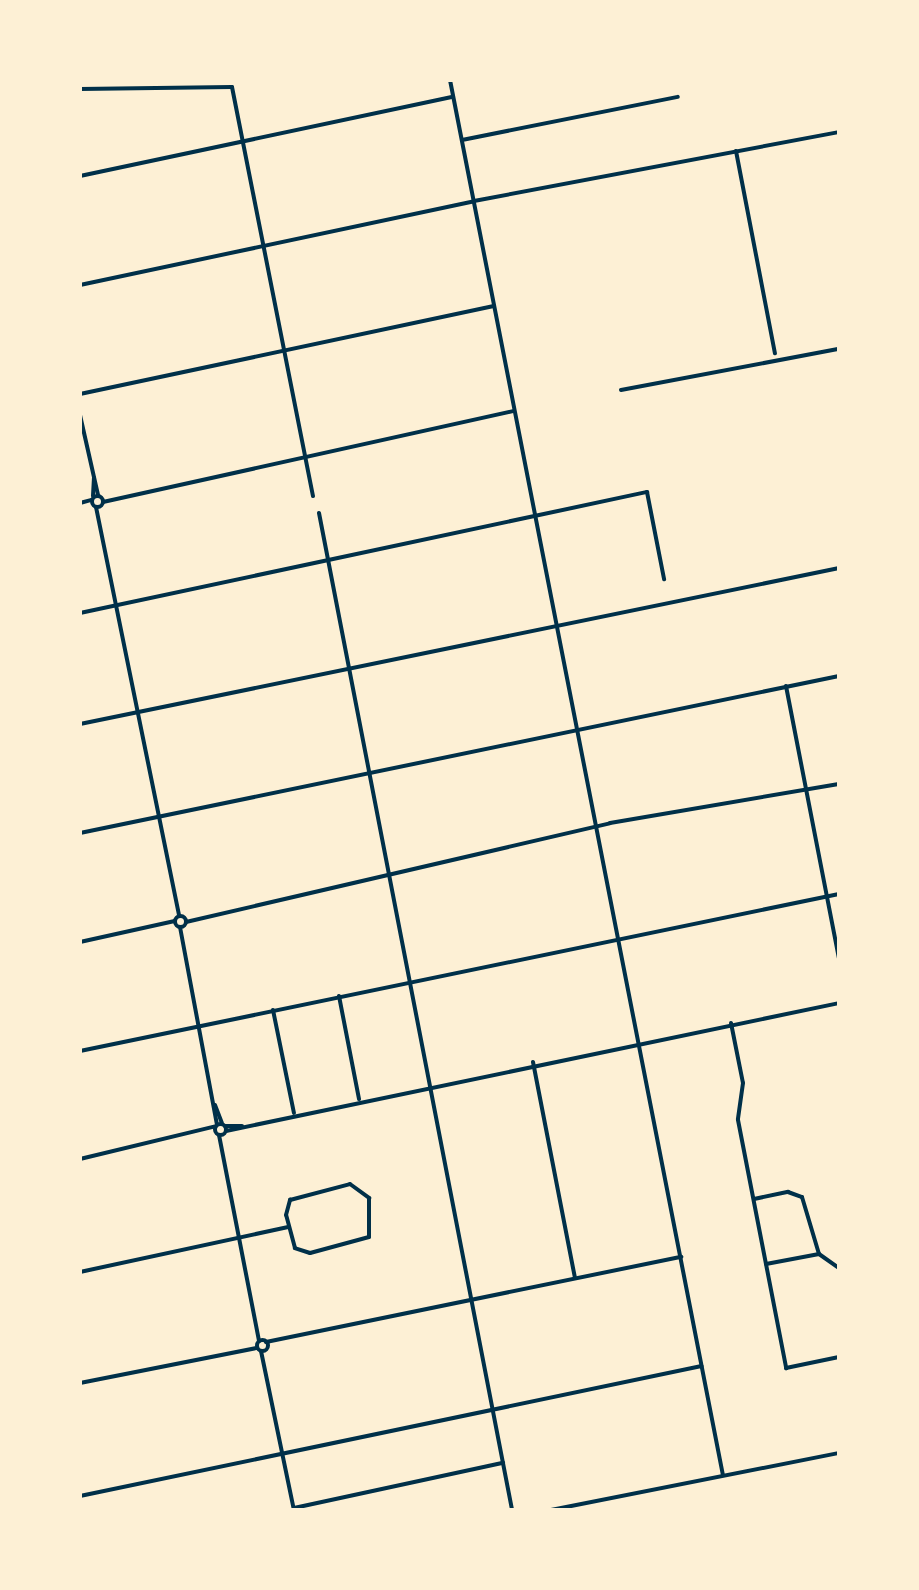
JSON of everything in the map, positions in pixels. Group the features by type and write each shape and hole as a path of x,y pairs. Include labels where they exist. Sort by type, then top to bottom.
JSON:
{"street":[{"path":"450,80 723,1474"},
{"path":"80,90 232,87 313,496"},
{"path":"80,176 454,96"},
{"path":"462,140 678,97"},
{"path":"80,285 474,200 839,132"},
{"path":"736,152 776,352"},
{"path":"80,394 494,306"},
{"path":"621,390 839,350"},
{"path":"80,504 514,411"},
{"path":"80,415 294,1509 503,1463"},
{"path":"80,613 648,492 664,578"},
{"path":"318,513 512,1510"},
{"path":"80,724 555,621 839,568"},
{"path":"80,834 574,726 839,676"},
{"path":"786,686 839,958"},
{"path":"80,942 597,831 839,784"},
{"path":"80,1051 408,979 839,894"},
{"path":"339,996 359,1099"},
{"path":"80,1159 637,1040 839,1003"},
{"path":"273,1010 294,1113"},
{"path":"731,1023 743,1083 738,1120 786,1368 839,1357"},
{"path":"533,1062 576,1280"},
{"path":"350,1184 369,1198 374,1227 365,1240 305,1252 292,1244 288,1227 286,1209 294,1196 350,1184"},
{"path":"754,1199 788,1192 802,1198 820,1254 839,1268"},
{"path":"80,1272 288,1227"},
{"path":"766,1264 820,1254"},
{"path":"80,1383 681,1257"},
{"path":"80,1496 702,1366"},
{"path":"552,1510 839,1452"}]}
